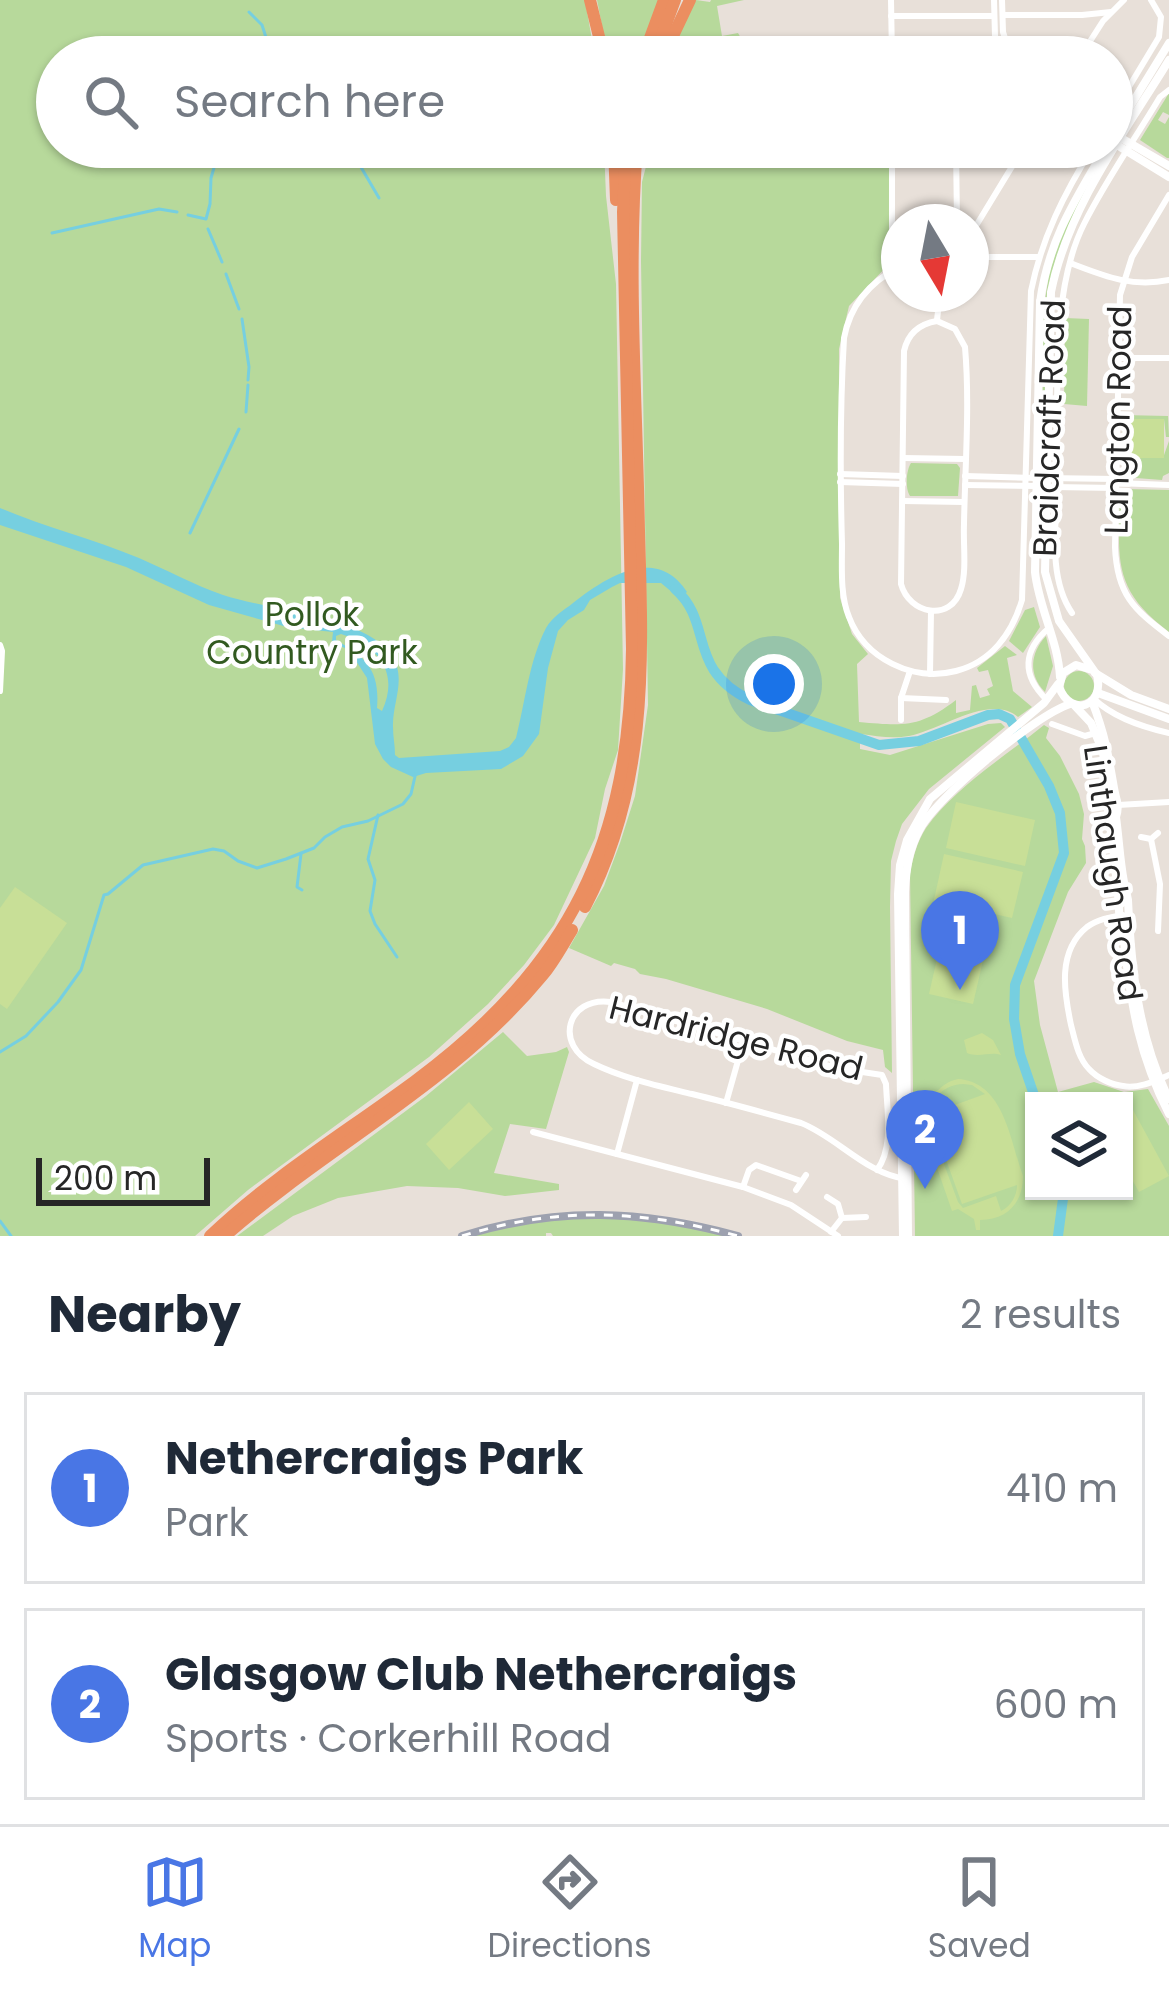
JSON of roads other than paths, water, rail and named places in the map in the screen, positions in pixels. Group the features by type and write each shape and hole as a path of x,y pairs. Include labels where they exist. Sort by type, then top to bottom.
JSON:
{"highway":[{"path":"590,0 599,36"},
{"path":"651,36 664,0"},
{"path":"665,36 675,0"},
{"path":"670,36 690,0"},
{"path":"615,168 624,290"},
{"path":"630,168 623,193 624,290 635,552"},
{"path":"224,1236 459,1058 519,1002 561,950 601,875 626,800 639,725 635,168"},
{"path":"210,1236 442,1060 507,1000 546,955 585,890 622,771 636,604"}],"street":[{"path":"891,0 891,36"},
{"path":"998,0 1002,36"},
{"path":"1094,36 1124,0"},
{"path":"1133,81 1162,27 1150,0"},
{"path":"891,16 1111,12"},
{"name":"Braidcraft Road","path":"1133,105 1169,43"},
{"name":"Braidcraft Road","path":"1133,111 1169,60"},
{"name":"Braidcraft Road","path":"1133,143 1169,90"},
{"path":"1133,150 1169,166"},
{"path":"1155,162 1169,177"},
{"path":"893,168 894,204"},
{"path":"956,168 957,204"},
{"path":"989,204 1011,168"},
{"name":"Braidcraft Road","path":"1080,168 1060,202 1038,257 1028,325 1035,482 1044,559 1051,599 1063,629 1093,671 1140,700 1169,710"},
{"name":"Braidcraft Road","path":"1060,680 1058,652 1040,602 1035,556 1039,314 1052,245 1095,168"},
{"name":"Braidcraft Road","path":"1072,613 1062,594 1056,563 1061,322 1070,263 1083,226 1118,168"},
{"name":"Langton Road","path":"1169,195 1139,243 1123,282 1119,308 1115,560 1121,585 1134,608 1169,636"},
{"path":"989,257 1038,257"},
{"path":"1070,263 1123,282 1169,280"},
{"path":"881,281 859,301 845,331 840,478 843,596 860,638 881,658 930,674 932,611"},
{"path":"937,321 938,312"},
{"path":"937,321 956,329 965,347 965,481 960,593 951,604 932,611 913,605 902,589 903,458 905,346 916,329 937,321"},
{"path":"1118,358 1169,358"},
{"path":"903,458 965,458"},
{"path":"840,478 903,480"},
{"path":"965,481 1169,485"},
{"name":"Braidcraft Road","path":"930,674 963,669 990,654 1018,616 1035,482"},
{"path":"902,501 964,502"},
{"path":"1040,602 1051,599"},
{"path":"1047,700 1032,682 1028,662 1049,628"},
{"path":"0,645 0,691"},
{"path":"906,1236 906,868 919,830 937,804 1037,716 1073,666 1093,671 1099,680 1094,698 1085,705 1072,704 1037,716"},
{"path":"901,720 910,671"},
{"path":"1060,680 1061,695 1072,704"},
{"path":"902,698 946,700"},
{"path":"1094,698 1169,719"},
{"path":"1094,698 1129,721 1169,733"},
{"name":"Linthaugh Road","path":"1094,698 1110,754 1127,897 1122,915 1137,1000 1169,1099"},
{"name":"Linthaugh Road","path":"1072,704 1100,732"},
{"path":"1052,724 1085,736 1100,732"},
{"path":"1114,806 1169,802"},
{"path":"1141,837 1154,836 1164,883 1158,931"},
{"path":"1122,915 1094,923 1068,955 1064,981 1077,1049 1088,1069 1106,1081 1125,1087 1161,1078"},
{"name":"Hardridge Road","path":"877,1171 887,1146 884,1077 836,1068 611,1002 590,1003 572,1019 570,1041 593,1064 808,1126 877,1171 906,1179"},
{"path":"726,1102 743,1042"},
{"name":"Linthaugh Road","path":"1161,1078 1169,1114"},
{"path":"617,1154 637,1080"},
{"path":"533,1132 743,1186 791,1205 835,1234 842,1218 838,1204 827,1198"},
{"path":"743,1186 756,1165 803,1178 796,1190"},
{"path":"842,1218 866,1217"}],"water":[{"path":"0,508 122,551 223,595 361,631 379,642 396,665 399,682 393,731 399,758 509,747 516,738 531,668 546,628 600,584 646,568 675,578 687,592 679,598 661,583 620,583 590,600 558,631 539,734 523,756 501,769 413,777 383,759 375,744 367,678 349,650 332,642 333,632 287,627 209,605 126,567 0,525","holes":["336,636 354,639 375,653 387,673 382,711 377,708 374,675"]}],"waterway":[{"path":"249,12 266,36"},
{"path":"188,215 206,219 214,168"},
{"path":"362,168 379,198"},
{"path":"52,233 159,209 177,212"},
{"path":"208,229 222,262"},
{"path":"226,274 239,309"},
{"path":"242,319 248,380"},
{"path":"246,412 248,385"},
{"path":"190,533 239,429"},
{"path":"675,589 694,616 717,674 750,700 879,745 919,741 988,715 1010,719 1060,813 1064,853 1015,985 1014,1019 1033,1092"},
{"path":"0,1052 26,1036 58,1002 81,970 104,895 143,865 213,849 257,868 286,859 314,848 342,827 403,804 411,794 416,772"},
{"path":"378,815 368,859 375,880 370,911 397,957"},
{"path":"301,854 297,887 302,890"},
{"path":"1058,1236 1063,1200"},
{"path":"0,1221 11,1236"}],"railway":[{"path":"462,1236 532,1220 600,1215 668,1221 738,1236"}],"place":[{"name":"Nethercraigs Park","path":"960,990"},
{"name":"Glasgow Club Nethercraigs","path":"925,1189"}],"park label":[{"name":"Pollok Country Park","path":"312,633"}]}
